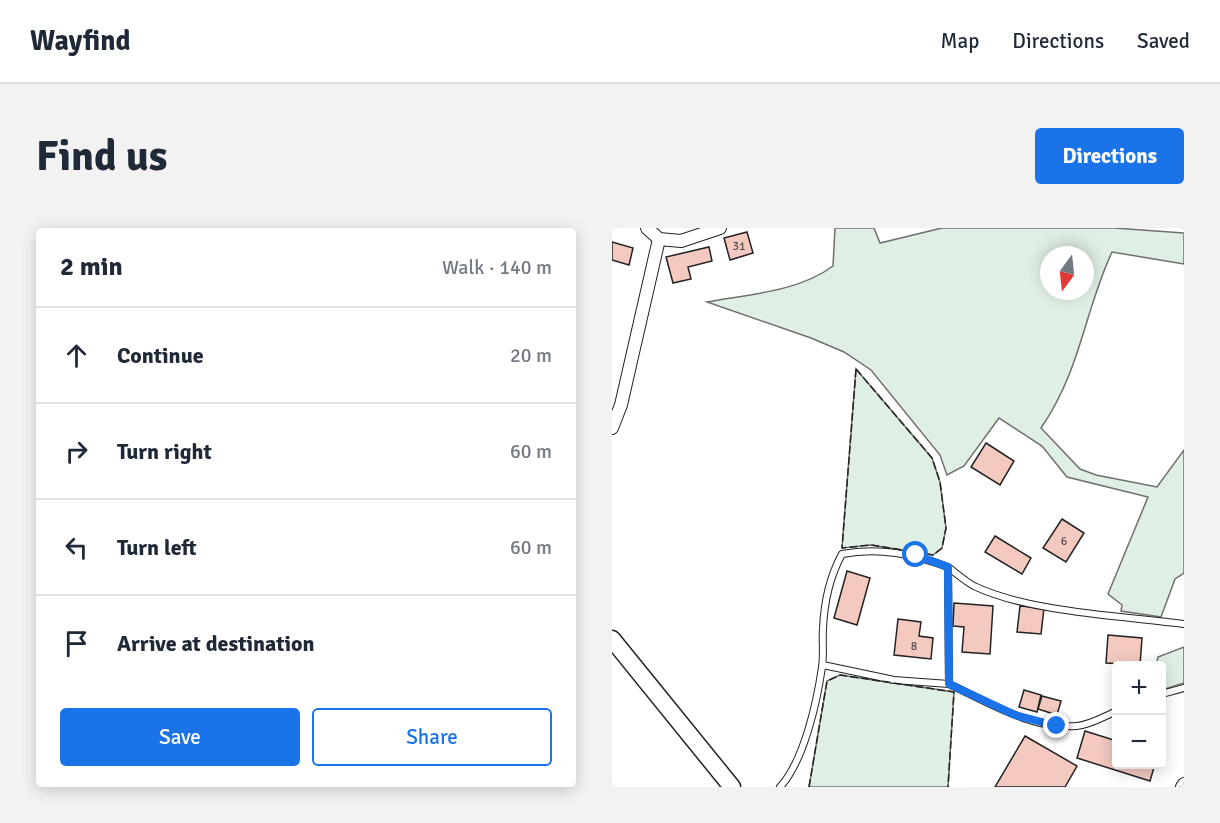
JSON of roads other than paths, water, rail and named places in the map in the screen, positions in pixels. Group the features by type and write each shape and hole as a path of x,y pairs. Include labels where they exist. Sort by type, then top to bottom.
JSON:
{"street":[{"path":"647,228 659,240 681,241 720,228"},
{"path":"612,428 621,405 659,240"},
{"path":"612,639 732,787"}],"lane":[{"path":"780,787 796,765 802,749 823,666 823,629 827,596 832,573 842,554 882,551 916,555 948,567 974,586 1007,597 1064,610 1184,624"},
{"path":"948,567 949,684"},
{"path":"823,666 894,680 949,684 1015,715 1057,726 1080,726 1112,713"},
{"path":"1166,693 1184,688"}]}
